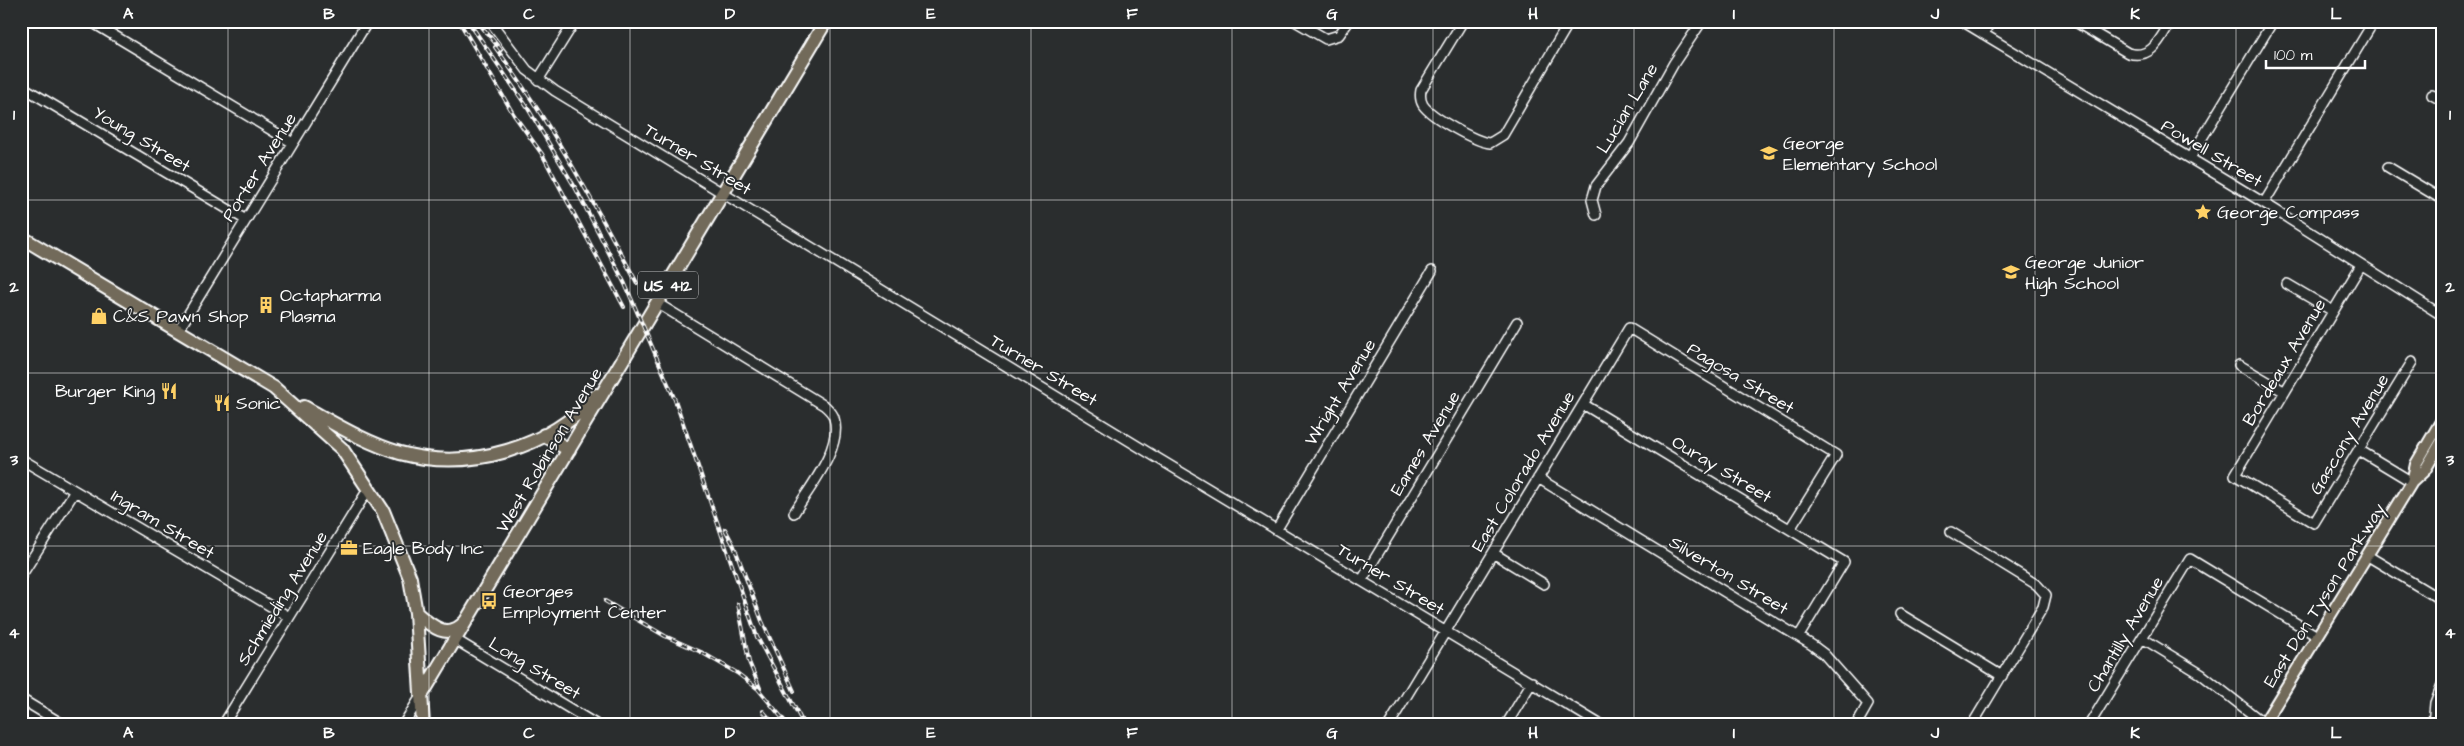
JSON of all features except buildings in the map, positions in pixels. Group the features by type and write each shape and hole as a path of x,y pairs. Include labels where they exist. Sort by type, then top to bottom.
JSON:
{"highway":[{"name":"US 412","path":"722,193 826,21"},
{"name":"West Robinson Avenue","path":"421,696 572,447 722,193"},
{"path":"21,237 274,388 290,400 342,449 383,511 410,578 416,613 423,725"},
{"name":"US 412","path":"290,400 364,439 398,452 417,457 459,460 502,452 549,433 571,420 614,376"},
{"path":"549,433 572,447"},
{"path":"342,449 364,439"},
{"path":"416,613 434,628 444,632 461,626 471,614"}],"main road":[{"name":"East Don Tyson Parkway","path":"2412,482 2416,464 2443,418"},
{"name":"East Don Tyson Parkway","path":"2264,724 2412,482 2425,470 2443,439"}],"street":[{"path":"90,21 293,142"},
{"name":"Porter Avenue","path":"178,331 368,21"},
{"name":"Turner Street","path":"490,21 517,60 538,80 1600,725"},
{"path":"538,80 574,21"},
{"path":"1295,21 1326,38 1339,35 1349,21"},
{"path":"1463,21 1422,90 1421,101 1428,111 1475,139 1490,143 1502,135 1570,21"},
{"name":"Lucian Lane","path":"1596,215 1592,200 1596,186 1629,143 1674,63 1702,21"},
{"name":"Powell Street","path":"1962,21 2264,203 2443,316"},
{"path":"1983,34 1991,21"},
{"path":"2074,21 2128,53 2143,55 2156,47 2171,21"},
{"path":"2190,158 2273,21"},
{"path":"2264,203 2374,21"},
{"name":"Young Street","path":"21,86 246,220"},
{"path":"2432,95 2443,101"},
{"path":"2388,167 2443,200"},
{"name":"Bordeaux Avenue","path":"2314,523 2235,475 2360,265"},
{"name":"Wright Avenue","path":"1277,530 1432,271"},
{"path":"2287,284 2333,311"},
{"path":"657,303 825,406 834,416 835,442 829,456 794,513"},
{"name":"Eames Avenue","path":"1362,580 1517,322"},
{"name":"East Colorado Avenue","path":"1389,725 1629,328"},
{"name":"Pagosa Street","path":"1629,328 1836,455 1790,529"},
{"name":"Gascony Avenue","path":"2314,523 2412,362"},
{"path":"2239,365 2285,392"},
{"name":"Ouray Street","path":"1583,404 1844,562 1799,636"},
{"path":"2359,450 2412,482"},
{"name":"Ingram Street","path":"21,459 289,617"},
{"name":"Silverton Street","path":"1538,478 1799,636 1824,654 1868,704 1856,725"},
{"name":"Schmieding Avenue","path":"223,725 369,488"},
{"path":"21,576 75,491"},
{"path":"1951,532 2037,584 2046,595 2043,607 1972,725"},
{"path":"1493,553 1544,584"},
{"path":"2368,556 2443,601"},
{"name":"Chantilly Avenue","path":"2089,725 2190,559 2318,636"},
{"path":"1900,614 2002,676"},
{"path":"2142,638 2201,674 2264,724"},
{"name":"Long Street","path":"456,640 597,725"},
{"path":"1506,725 1532,682"},
{"path":"2437,723 2435,703 2443,682"},
{"name":"West Robinson Avenue","path":"403,725 421,696"},
{"path":"21,699 64,725"}],"railway":[{"path":"459,21 514,115 542,154 624,307"},
{"path":"468,21 527,107 576,189 625,284 675,400 757,637 804,725"},
{"path":"477,21 501,50"},
{"path":"495,47 552,133 637,283"},
{"path":"725,529 734,546 762,621 794,691"},
{"path":"605,601 665,636 701,652 737,673 758,689 788,725"},
{"path":"738,604 749,662 760,688"},
{"path":"763,711 775,725"}],"place":[{"name":"George Elementary School","path":"1769,153"},
{"name":"George Compass","path":"2203,212"},
{"name":"George Junior High School","path":"2011,272"},
{"name":"Octapharma Plasma","path":"266,305"},
{"name":"C&S Pawn Shop","path":"99,316"},
{"name":"Burger King","path":"169,391"},
{"name":"Sonic","path":"222,403"},
{"name":"Eagle Body Inc","path":"349,548"},
{"name":"Georges Employment Center","path":"489,601"}]}
